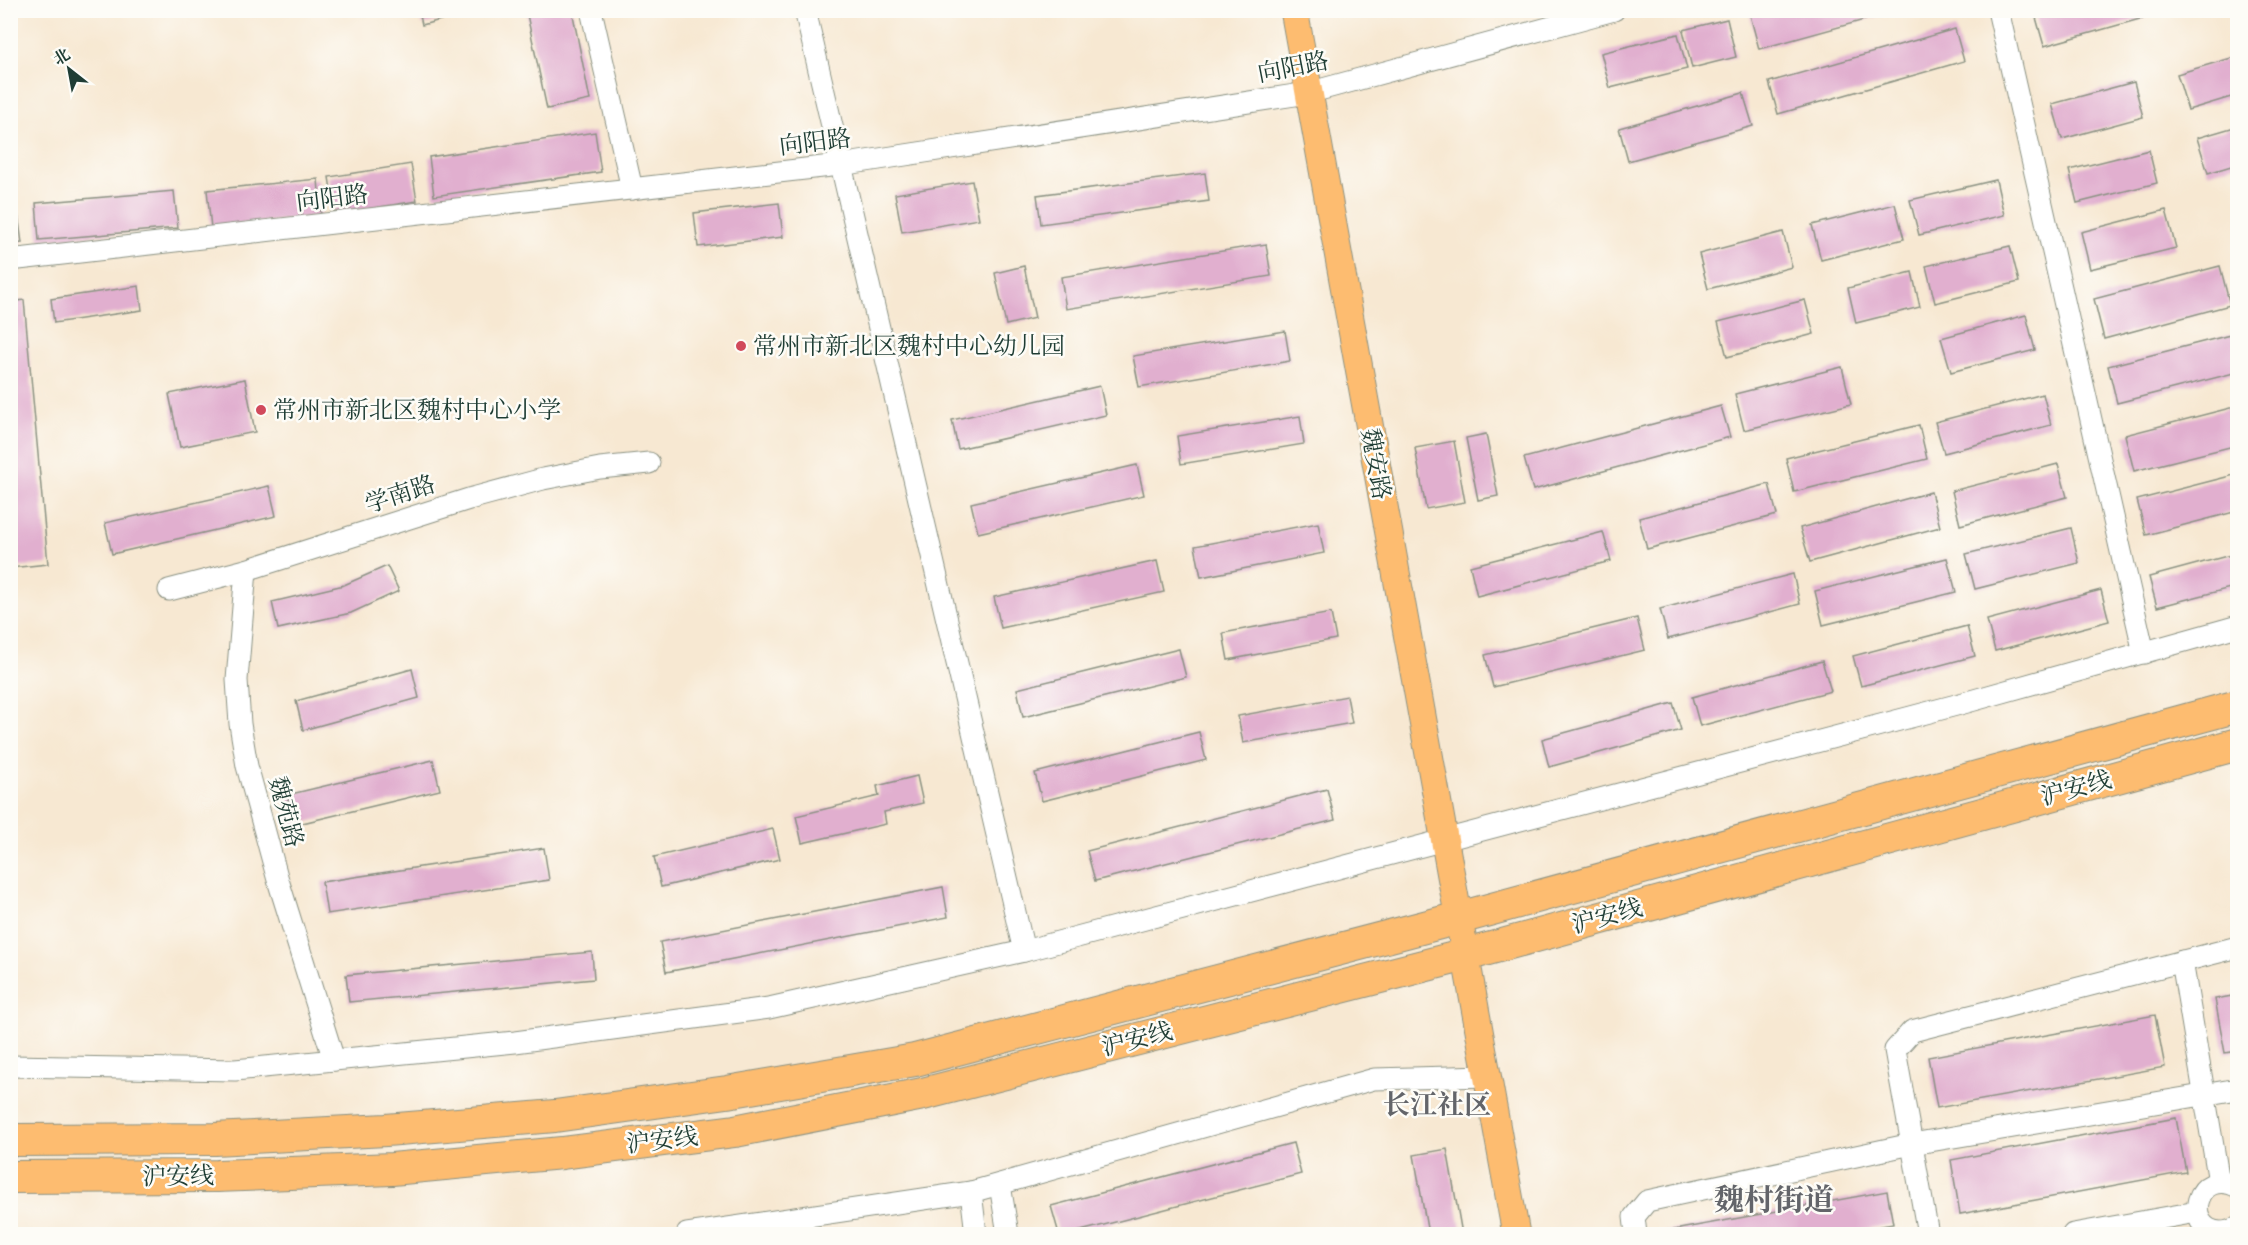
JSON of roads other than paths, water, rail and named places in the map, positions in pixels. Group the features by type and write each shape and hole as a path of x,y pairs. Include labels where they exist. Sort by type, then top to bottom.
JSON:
{"highway":[{"name":"沪安线","path":"10,1140 214,1139 386,1130 555,1116 727,1092 915,1060 1460,918 2238,706"},
{"name":"沪安线","path":"10,1177 216,1176 392,1169 562,1154 735,1131 923,1094 1466,955 2238,744"}],"main road":[{"name":"魏安路","path":"1294,10 1516,1234"}],"street":[{"path":"591,10 632,189"},
{"path":"805,10 1024,951"},
{"name":"向阳路","path":"10,260 840,165 1308,93 1614,10"},
{"path":"1998,10 2144,653"},
{"name":"学南路","path":"169,590 246,570 469,499 543,479 600,468 649,464"},
{"name":"魏苑路","path":"246,570 237,680 240,724 247,766 278,880 334,1060"},
{"path":"10,1066 235,1070 515,1042 769,1008 1024,951 1960,704 2238,626"},
{"path":"1928,1234 1895,1050 1912,1031 2238,947"},
{"path":"2182,961 2204,1095 2228,1185 2209,1185 2201,1192 2197,1202 2197,1212 2200,1220 2207,1227 2215,1231 2229,1231"},
{"path":"687,1234 971,1192 1374,1079 1488,1076"},
{"path":"1636,1234 1634,1217 1647,1201 1912,1144 2238,1089"},
{"path":"1000,1185 1008,1234"},
{"path":"971,1192 976,1234"},
{"path":"2073,1234 2197,1212"}],"place":[{"name":"常州市新北区魏村中心幼儿园","path":"741,346"},
{"name":"常州市新北区魏村中心小学","path":"261,410"}],"district":[{"name":"长江社区","path":"1437,1105"},
{"name":"魏村街道","path":"1774,1200"}]}
